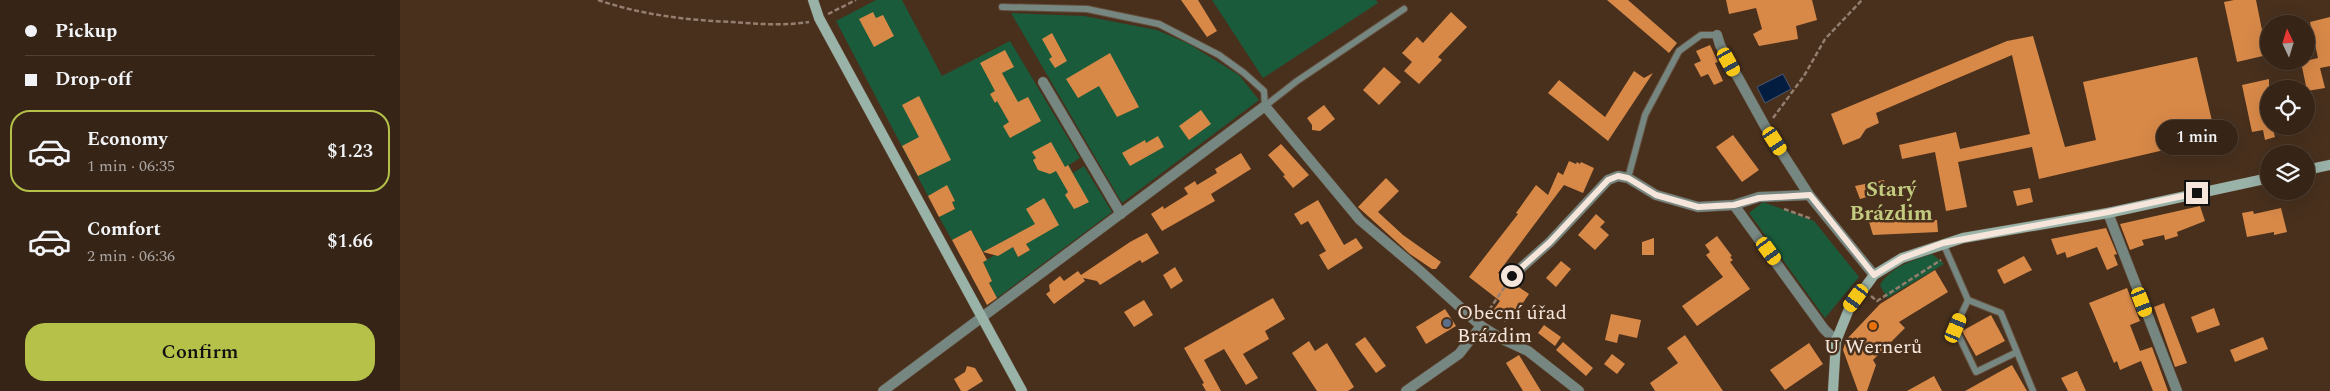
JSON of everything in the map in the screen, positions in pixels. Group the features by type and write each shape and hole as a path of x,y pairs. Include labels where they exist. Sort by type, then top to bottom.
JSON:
{"street":[{"path":"813,0 819,18 1022,391"},
{"path":"1717,35 1720,45 1766,128 1810,195 1874,275"},
{"path":"1043,82 1121,214"},
{"path":"883,391 1265,106 1360,220 1481,326 1502,339 1528,351 1579,391"},
{"path":"2315,168 2330,165"},
{"path":"1512,276 1550,242 1608,180 1618,176 1628,178 1656,195 1698,207 1734,205 1759,198 1810,195"},
{"path":"1833,391 1836,341 1849,309 1874,275 1902,258 1943,243 2108,212 2260,180"},
{"path":"1734,205 1824,329 1836,341"},
{"path":"2108,212 2177,391"},
{"path":"1406,391 1459,354 1481,326"}],"lane":[{"path":"1002,7 1087,9 1159,24 1219,55 1244,73 1264,90 1265,106"},
{"path":"1265,106 1297,81 1404,9"},
{"path":"1628,178 1645,115 1679,50 1701,35 1717,35"},
{"path":"1943,243 1968,300 2001,313 2033,391"},
{"path":"1968,300 1956,328 1976,372 2017,352"}],"path":[{"path":"598,0 653,15 759,24 808,23 856,0"},
{"path":"1766,128 1804,76 1825,39 1862,0"},
{"path":"1777,208 1820,221"},
{"path":"1869,294 1877,301 1949,256"},
{"path":"1481,326 1488,310 1512,276"}],"green space":[{"path":"876,0 902,0 942,76 1010,41 1080,158 1069,165 1073,173 1084,166 1112,212 997,298 989,283 992,281 983,262 1012,245 1018,257 1030,250 1020,233 983,252 971,230 952,240 939,217 955,209 952,202 955,201 947,186 928,196 836,21"},
{"path":"1212,0 1376,0 1378,3 1263,78"},
{"path":"1011,13 1084,16 1157,30 1189,44 1239,75 1259,100 1122,203"},
{"path":"1763,202 1814,221 1859,277 1825,318 1749,213"},
{"path":"1932,254 1944,264 1887,298 1880,285 1890,273 1903,265"}],"water":[{"path":"1783,74 1791,89 1765,103 1757,87"}],"building":[{"path":"1181,0 1198,0 1217,31 1207,37"},
{"path":"1607,0 1628,0 1677,43 1669,53"},
{"path":"1726,0 1812,0 1817,20 1796,26 1798,39 1759,46 1753,34 1762,29 1756,8 1729,14"},
{"path":"2256,0 2260,20 2260,57 2237,62 2224,2"},
{"path":"873,12 876,18 883,15 894,36 874,47 859,19"},
{"path":"1451,12 1467,27 1438,57 1442,60 1419,84 1404,71 1412,62 1402,53 1417,37 1423,43"},
{"path":"2330,17 2330,66 2320,68 2325,88 2315,90 2315,80 2305,80 2303,70 2315,70 2315,59 2318,58 2315,44 2315,21"},
{"path":"1052,33 1067,61 1055,68 1049,59 1052,57 1042,39"},
{"path":"2033,36 2065,147 2096,140 2083,82 2197,57 2216,138 2039,179 2032,147 1958,162 1967,207 1946,211 1935,152 1902,159 1899,145 1956,132 1960,149 2030,134 2012,55 1876,113 1879,123 1866,129 1860,138 1843,145 1831,114 2007,41"},
{"path":"1710,45 1718,62 1715,63 1723,81 1714,85 1708,74 1701,77 1694,64 1701,61 1696,51"},
{"path":"1005,50 1014,67 1002,73 1018,102 1028,97 1041,121 1010,138 1003,126 1009,122 997,101 995,103 990,94 995,91 980,63"},
{"path":"1110,53 1139,107 1117,117 1099,86 1078,98 1066,79"},
{"path":"1384,67 1401,82 1379,105 1363,90"},
{"path":"1634,71 1644,78 1653,73 1608,141 1548,93 1559,80 1605,117"},
{"path":"2260,81 2260,131 2252,132 2242,85"},
{"path":"919,96 951,160 918,176 902,146 919,137 902,105"},
{"path":"1324,105 1335,119 1320,131 1312,130 1312,125 1307,118"},
{"path":"1201,110 1211,124 1189,140 1179,126"},
{"path":"1733,135 1759,170 1742,182 1716,147"},
{"path":"2264,135 2274,135 2275,137 2265,140"},
{"path":"1158,136 1164,147 1130,166 1122,153 1145,140 1146,143"},
{"path":"1051,142 1065,167 1068,165 1089,202 1074,209 1065,195 1068,192 1056,171 1050,174 1038,170 1033,160 1036,158 1032,152"},
{"path":"1281,144 1309,175 1293,188 1268,155"},
{"path":"1241,153 1251,169 1211,194 1215,201 1162,231 1151,214 1163,206 1164,209 1188,194 1184,188 1195,181 1197,185 1217,173 1215,169"},
{"path":"1569,161 1576,164 1581,162 1594,168 1583,193 1564,185 1498,273 1529,294 1516,313 1513,311 1505,322 1492,312 1500,301 1469,277 1518,214 1516,213 1536,185 1548,195 1558,172 1563,175"},
{"path":"1386,178 1399,191 1378,212 1403,235 1441,262 1436,269 1432,269 1410,254 1358,207"},
{"path":"1884,180 1887,191 1860,199 1855,186"},
{"path":"947,185 955,201 952,202 955,209 939,217 928,196"},
{"path":"2030,188 2033,202 2017,206 2013,191"},
{"path":"1044,198 1059,225 1026,244 1030,250 1018,257 1013,247 998,256 983,252 1035,224 1026,209"},
{"path":"1318,200 1344,245 1356,238 1363,248 1328,270 1319,255 1326,251 1308,221 1301,225 1294,214"},
{"path":"2200,206 2205,221 2177,232 2178,236 2165,240 2164,235 2142,240 2144,245 2130,250 2120,224"},
{"path":"2281,208 2287,232 2274,235 2274,232 2247,237 2242,213 2253,211 2254,214"},
{"path":"1596,214 1605,222 1600,227 1609,235 1595,250 1578,235"},
{"path":"1937,220 1938,232 1873,235 1869,222"},
{"path":"2106,228 2117,254 2114,255 2118,265 2107,270 2097,247 2067,258 2065,252 2057,255 2051,239"},
{"path":"971,230 987,260 983,262 992,281 989,283 997,298 987,305 952,240"},
{"path":"1147,233 1159,253 1142,263 1140,260 1100,285 1097,281 1083,278 1085,281 1054,304 1046,294 1050,291 1049,285 1060,276 1064,281 1078,271 1081,275 1130,242"},
{"path":"1717,236 1732,256 1730,257 1733,260 1730,262 1750,289 1697,326 1682,306 1723,277 1706,255 1710,252 1705,245"},
{"path":"1654,238 1654,255 1642,255 1642,242"},
{"path":"2024,256 2032,270 2004,284 1997,270"},
{"path":"1561,261 1571,269 1556,287 1546,278"},
{"path":"1175,267 1183,281 1171,289 1163,275"},
{"path":"1935,270 1948,292 1899,322 1905,328 1873,360 1876,365 1867,391 1858,391 1843,350 1846,340 1880,304"},
{"path":"2127,288 2140,321 2130,325 2140,351 2152,347 2168,391 2153,391 2141,361 2120,370 2117,361 2114,363 2089,303"},
{"path":"1273,298 1285,319 1265,331 1269,339 1243,354 1258,378 1246,385 1224,349 1204,360 1221,391 1206,391 1202,384 1204,383 1184,348"},
{"path":"1144,300 1153,315 1134,327 1124,312"},
{"path":"2164,303 2187,363 2175,367 2154,307"},
{"path":"2214,308 2220,325 2197,333 2191,317"},
{"path":"1445,309 1456,326 1426,344 1416,327"},
{"path":"1611,314 1641,320 1637,338 1619,334 1617,343 1605,340"},
{"path":"1991,315 2005,341 1976,356 1962,331"},
{"path":"1544,325 1561,337 1555,346 1538,333"},
{"path":"1685,335 1723,391 1655,391 1650,383 1678,363 1667,348"},
{"path":"1365,337 1386,366 1376,373 1355,344"},
{"path":"2263,337 2268,349 2235,362 2230,350"},
{"path":"1309,341 1315,351 1327,343 1354,387 1348,391 1317,391 1292,353"},
{"path":"1563,342 1593,368 1586,376 1556,350"},
{"path":"1809,343 1823,364 1785,390 1770,370"},
{"path":"1612,354 1625,364 1617,374 1604,364"},
{"path":"1519,355 1541,391 1523,391 1506,363"},
{"path":"2012,365 2027,391 1965,391 2001,371"},
{"path":"967,366 975,368 983,381 967,391 961,391 954,379 965,372"},
{"path":"2077,371 2086,391 2068,391 2061,378"},
{"path":"1934,376 1942,391 1907,391"}],"place":[{"name":"Obecní úřad Brázdim","path":"1447,323"},
{"name":"U Wernerů","path":"1873,326"}],"district":[{"name":"Starý Brázdim","path":"1891,201"}],"route":[{"path":"1512,276 1536,252 1550,242 1608,180 1618,176 1628,178 1656,195 1698,207 1734,205 1759,198 1810,195 1874,275 1902,258 1943,243 2197,193"}]}
